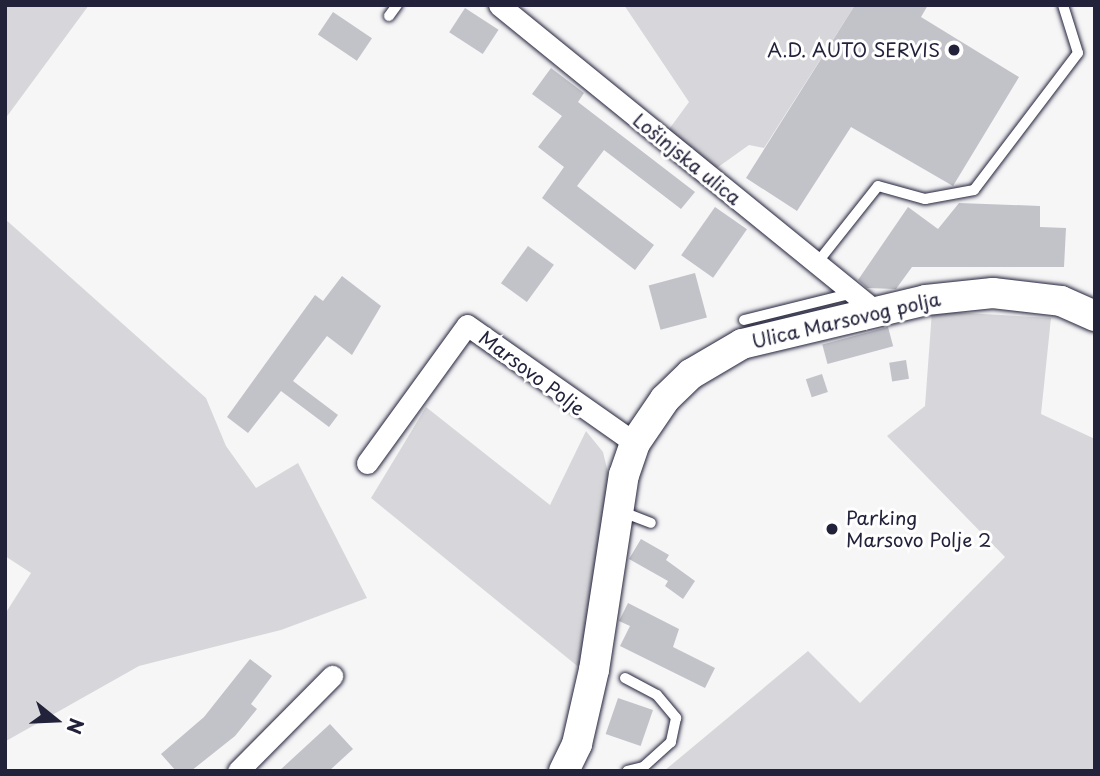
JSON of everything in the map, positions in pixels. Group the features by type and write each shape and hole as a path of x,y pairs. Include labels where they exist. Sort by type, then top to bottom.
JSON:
{"main road":[{"name":"Ulica Marsovog polja","path":"570,769 594,670 617,510 635,443 665,399 717,356 864,302 993,293 1061,302 1095,316"}],"street":[{"name":"Lošinjska ulica","path":"499,5 864,302"},
{"name":"Marsovo Polje","path":"367,463 467,325 635,443"},
{"path":"238,771 332,676"}],"lane":[{"path":"388,16 397,5"},
{"path":"817,264 878,186 925,200 974,190 1078,53 1063,5"},
{"path":"744,320 864,302"},
{"path":"617,510 651,523"},
{"path":"625,678 657,695 676,718 671,742 643,767 627,771"}],"shaded area":[{"path":"5,5 89,5 5,119"},
{"path":"624,5 855,5 764,148 749,145 714,170 667,132 689,102"},
{"path":"5,219 206,398 226,446 256,488 298,463 367,598 281,630 139,666 6,741 5,614 31,573 5,556"},
{"path":"932,311 1051,318 1041,414 1095,439 1095,771 664,771 808,651 860,703 1005,557 887,436 925,406"},
{"path":"426,407 550,505 586,431 603,452 617,510 592,678 371,498"}],"building":[{"path":"855,5 928,5 921,17 1019,77 953,186 851,127 797,211 746,178"},
{"path":"465,8 499,30 483,54 449,32"},
{"path":"333,12 372,38 357,61 318,34"},
{"path":"551,68 584,93 578,102 695,192 681,209 604,150 577,186 654,245 635,270 542,198 564,167 538,147 562,116 532,94"},
{"path":"959,203 1040,206 1040,227 1066,228 1064,267 912,267 896,289 867,288 858,280 908,207 938,229"},
{"path":"715,207 747,229 713,278 681,255"},
{"path":"528,246 554,265 527,302 501,283"},
{"path":"695,273 707,317 661,330 649,285"},
{"path":"342,276 381,306 352,355 327,336 293,381 338,415 329,427 281,391 248,433 227,417 315,295 323,301"},
{"path":"888,327 893,346 827,364 822,345"},
{"path":"906,360 909,379 892,381 889,363"},
{"path":"822,374 828,392 812,397 806,379"},
{"path":"641,539 669,555 666,560 695,581 683,599 665,586 668,581 629,559"},
{"path":"628,603 679,629 673,647 715,668 705,688 620,646 630,626 619,621"},
{"path":"250,659 272,676 251,704 257,709 235,736 191,771 176,771 161,754 204,717"},
{"path":"618,698 653,710 641,746 606,734"},
{"path":"330,724 353,749 329,771 279,771"}],"place":[{"name":"A.D. AUTO SERVIS","path":"954,50"},
{"name":"Parking Marsovo Polje 2","path":"832,529"}]}
